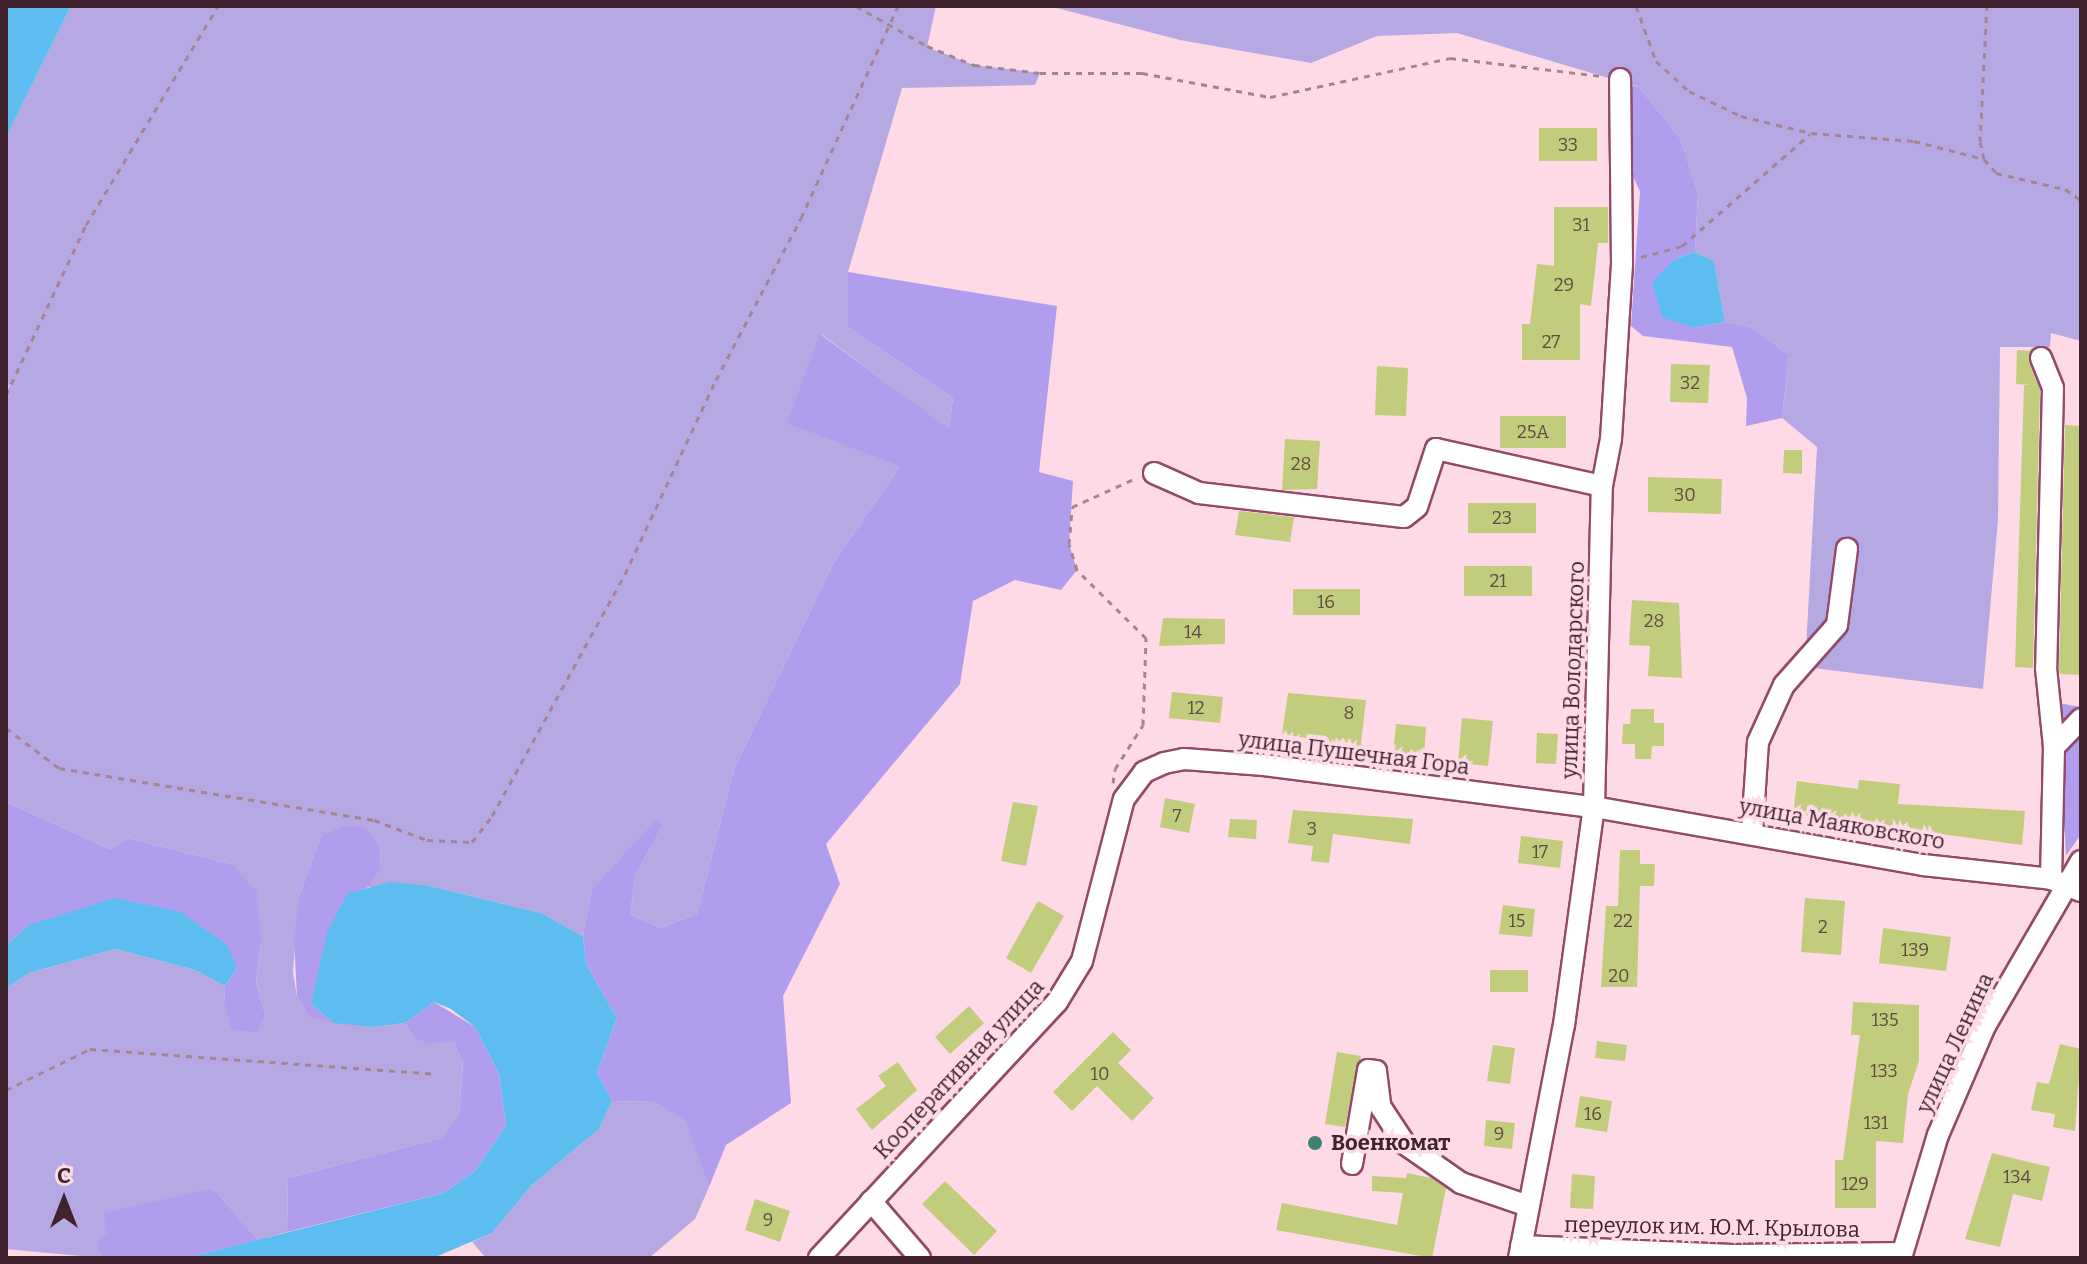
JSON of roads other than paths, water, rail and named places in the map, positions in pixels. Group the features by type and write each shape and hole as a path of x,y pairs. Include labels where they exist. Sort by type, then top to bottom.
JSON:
{"street":[{"name":"улица Володарского","path":"1520,1252 1564,1025 1594,807 1602,486 1611,439 1622,263 1620,79"},
{"path":"2041,358 2053,388 2046,668 2065,885"},
{"path":"1154,473 1199,493 1404,517 1417,507 1436,449 1602,486"},
{"path":"1752,832 1758,742 1784,685 1837,625 1847,549"},
{"path":"2054,747 2081,719"},
{"name":"улица Пушечная Гора","path":"1124,799 1144,772 1184,759 1594,807"},
{"name":"Кооперативная улица","path":"819,1258 1057,1002 1082,961 1124,799"},
{"name":"улица Маяковского","path":"1594,807 1752,832 1923,865 2065,885"},
{"name":"улица Ленина","path":"1902,1255 1938,1135 1985,1026 2081,861"},
{"path":"1352,1164 1368,1070 1376,1071 1380,1106 1405,1144 1461,1183 1528,1206"},
{"path":"871,1201 920,1258"},
{"name":"переулок им. Ю.М. Крылова","path":"1520,1252 1902,1255"}],"water":[{"path":"6,6 71,6 6,137"},
{"path":"1695,252 1714,261 1725,322 1694,328 1662,317 1652,282 1675,259"},
{"path":"391,882 430,886 541,913 583,936 586,964 617,1018 597,1073 612,1101 599,1129 531,1186 492,1233 433,1258 186,1258 444,1193 476,1170 506,1125 499,1074 475,1027 451,1009 434,1002 405,1023 373,1027 334,1023 311,1004 327,932 348,893"},
{"path":"115,898 181,912 227,945 237,968 225,986 195,970 115,949 29,973 6,988 6,945 29,925"}],"place":[{"name":"Военкомат","path":"1315,1143"}]}
